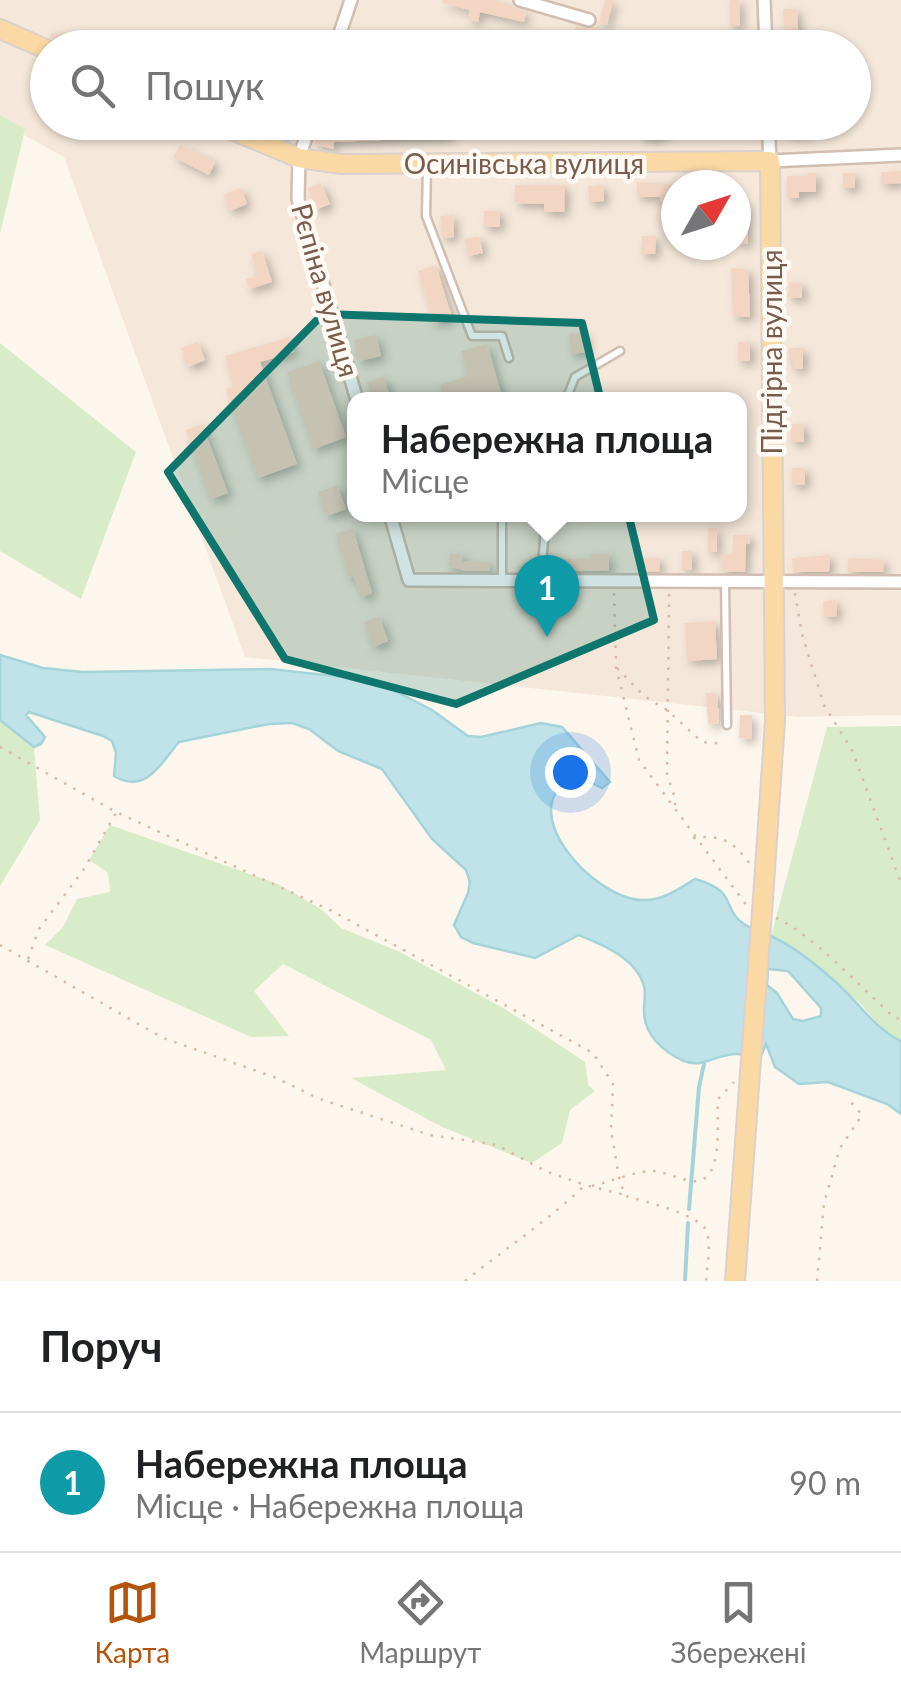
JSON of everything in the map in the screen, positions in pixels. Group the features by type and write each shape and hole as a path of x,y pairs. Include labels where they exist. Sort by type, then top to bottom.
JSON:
{"main road":[{"path":"0,30 30,42"},
{"name":"Осинівська вулиця","path":"256,140 299,158 342,164 770,161"},
{"name":"Підгірна вулиця","path":"735,1281 775,721 770,161"}],"street":[{"path":"341,30 351,0"},
{"path":"520,0 589,20"},
{"path":"764,0 765,30"},
{"name":"Рєпіна вулиця","path":"304,140 299,158 298,200 355,392"},
{"name":"Підгірна вулиця","path":"769,140 770,161"},
{"name":"Осинівська вулиця","path":"770,161 901,155"},
{"path":"392,522 409,580 901,582"}],"lane":[{"path":"427,165 426,216 472,336 502,336 509,358"},
{"path":"569,392 575,377 620,351"},
{"path":"502,522 502,581"},
{"path":"541,581 545,522"},
{"path":"725,582 727,725"}],"path":[{"path":"614,582 616,666 639,760 740,902"},
{"path":"670,582 667,774 675,812"},
{"path":"793,582 802,634 824,705 852,750 901,883"},
{"path":"616,666 644,696 667,710 702,742 725,744"},
{"path":"0,747 116,812 332,911 593,1052 614,1084 612,1130 626,1196"},
{"path":"28,959 39,929 84,869 116,812"},
{"path":"694,838 736,844 764,877"},
{"path":"780,919 800,932 895,1018 901,1019"},
{"path":"0,945 163,1038 274,1077 320,1100 430,1135 496,1145 545,1171 660,1206 703,1224 708,1234 706,1281"},
{"path":"592,1186 650,1170 694,1181 710,1171 718,1155 718,1099 731,1084 750,1076"},
{"path":"817,1281 824,1203 840,1148 862,1115 850,1101"},
{"path":"465,1281 561,1209 586,1185"}],"highlighted area":[{"path":"323,314 582,323 654,620 456,704 285,659 168,472"}],"shaded area":[{"path":"0,0 901,0 901,715 799,717 245,657 64,157 33,140 871,140 871,30 30,30 30,138 0,122"}],"green space":[{"path":"0,115 25,129 0,234"},
{"path":"0,343 136,452 81,599 0,551"},
{"path":"0,720 34,747 40,820 0,886"},
{"path":"901,726 901,1041 824,973 771,936 827,727"},
{"path":"110,825 278,884 321,909 341,928 398,951 505,1009 585,1062 588,1085 595,1091 570,1110 562,1143 532,1163 442,1127 351,1078 446,1070 431,1040 283,964 254,991 289,1036 251,1037 45,945 63,927 77,899 110,892 108,873 89,860"}],"water":[{"path":"0,655 43,668 83,672 270,669 353,678 393,690 432,710 468,736 481,737 541,723 562,727 610,782 602,788 579,776 559,789 551,807 554,827 565,849 602,885 624,896 645,900 665,896 695,879 709,884 724,895 744,924 804,956 882,1029 901,1041 901,1114 887,1104 828,1082 799,1084 775,1067 766,1044 760,1059 730,1054 691,1063 676,1057 656,1041 647,1026 644,986 634,968 618,954 579,935 535,958 461,937 454,925 468,893 466,870 432,839 382,769 338,751 309,729 292,723 269,724 179,742 152,774 135,782 114,776 116,753 112,741 103,736 29,712 26,715 45,737 34,747 0,720","holes":["768,969 788,971 821,1008 821,1016 803,1021 793,1019 777,993 767,985"]}],"building":[{"path":"443,0 493,0 526,12 524,22 480,12 478,22 468,19 470,10"},
{"path":"605,0 613,0 607,25 599,23"},
{"path":"730,0 739,0 740,26 730,26"},
{"path":"783,9 797,9 798,30 784,30"},
{"path":"315,140 380,140 334,142 333,149 314,144"},
{"path":"180,145 215,162 209,175 173,157"},
{"path":"901,171 901,183 881,184 881,172"},
{"path":"816,173 816,192 799,192 799,198 787,198 787,176"},
{"path":"843,173 855,173 855,188 843,188"},
{"path":"637,182 661,183 661,201 660,197 637,197"},
{"path":"321,183 330,204 315,210 308,188"},
{"path":"515,185 565,185 564,212 544,212 544,204 515,203"},
{"path":"603,185 604,201 589,202 588,186"},
{"path":"241,188 247,204 230,211 223,195"},
{"path":"484,211 500,211 500,227 484,227"},
{"path":"453,215 454,237 442,238 440,216"},
{"path":"479,236 483,253 468,256 464,239"},
{"path":"642,236 656,236 655,254 641,254"},
{"path":"262,251 272,282 249,289 246,279 258,276 251,254"},
{"path":"436,265 452,318 434,323 418,271"},
{"path":"731,268 748,269 750,317 733,316"},
{"path":"789,282 802,283 802,298 788,297"},
{"path":"585,332 587,352 571,354 569,334"},
{"path":"376,335 381,356 359,361 354,340"},
{"path":"289,337 294,352 260,362 297,464 258,478 226,389 234,386 225,356"},
{"path":"750,341 750,361 738,361 738,342"},
{"path":"198,342 205,360 188,367 181,348"},
{"path":"487,344 501,392 442,392 440,385 468,376 461,351"},
{"path":"789,348 803,348 803,369 793,369"},
{"path":"319,361 346,437 314,449 287,372"},
{"path":"384,377 388,392 370,392 367,382"},
{"path":"202,424 228,493 211,499 186,430"},
{"path":"790,424 804,424 804,442 791,442"},
{"path":"792,468 805,468 805,485 792,485"},
{"path":"337,485 346,509 327,516 318,492"},
{"path":"708,528 717,528 717,552 708,552"},
{"path":"353,529 372,593 362,597 353,576 349,578 336,533"},
{"path":"733,535 750,535 745,572 721,571 721,555 733,555"},
{"path":"682,551 692,551 692,570 682,570"},
{"path":"450,553 463,555 462,561 490,562 490,571 448,566"},
{"path":"589,554 609,554 609,571 561,571 562,559 589,559"},
{"path":"830,555 829,572 793,572 792,558"},
{"path":"639,557 660,558 659,572 639,571"},
{"path":"848,558 884,560 883,572 848,572"},
{"path":"836,600 837,616 824,617 823,601"},
{"path":"379,616 388,641 373,647 364,622"},
{"path":"715,621 717,659 687,661 685,623"},
{"path":"706,693 717,693 719,723 708,724"},
{"path":"740,715 752,715 751,739 739,738"}],"waterway":[{"path":"689,1209 704,1064"},
{"path":"685,1281 688,1223"}],"place":[{"name":"Набережна площа","path":"547,637"}]}
